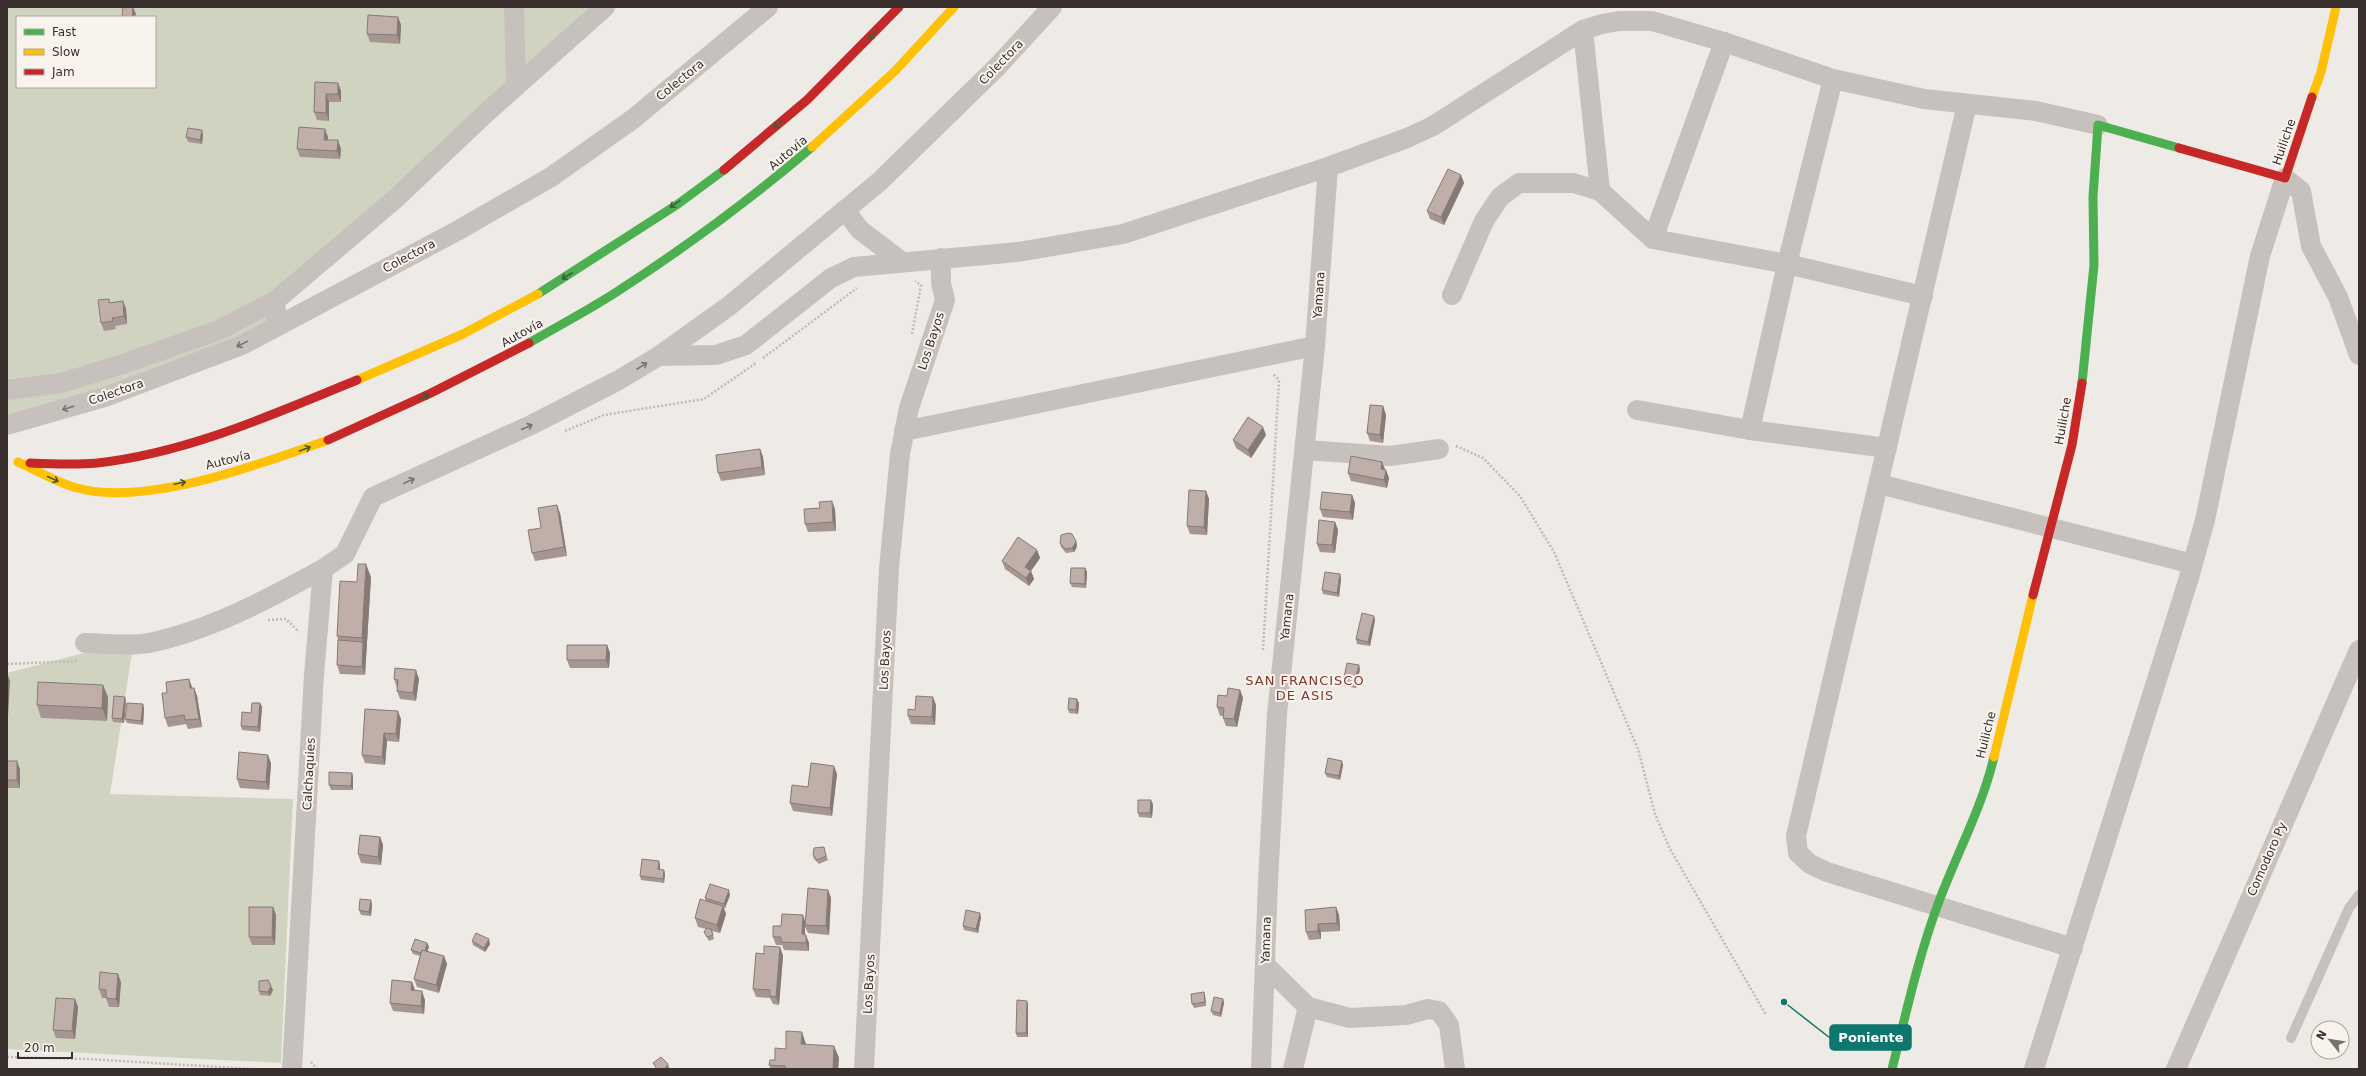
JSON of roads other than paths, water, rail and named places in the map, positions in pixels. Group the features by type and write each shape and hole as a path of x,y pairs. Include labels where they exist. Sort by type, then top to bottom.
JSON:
{"street":[{"path":"514,7 516,86"},
{"path":"7,390 61,383 122,364 218,330 275,301 394,200 516,86 605,7"},
{"name":"Colectora","path":"7,425 105,397 191,366 242,345 276,325 457,231 551,177 633,119 768,7"},
{"name":"Autovía","path":"18,462 49,465 95,463 147,455 194,441 336,390 421,354 521,304 572,274 706,183 834,73 899,7"},
{"name":"Autovía","path":"7,459 18,462 76,488 101,492 150,491 246,469 345,434 431,393 525,346 617,292 741,205 828,133 895,71 954,7"},
{"name":"Colectora","path":"323,569 345,554 373,498 531,425 617,381 659,356 729,306 879,182 997,67 1052,7"},
{"name":"Huiliche","path":"1892,1069 1919,964 1937,906 1954,859 1976,812 1991,769 2049,528 2072,445 2085,360 2094,266 2093,197 2098,125 2285,178 2321,72 2336,7"},
{"path":"659,356 716,355 746,345 831,278 854,267 906,269 941,258 1018,252 1124,234 1328,166 1407,138 1433,126 1584,30 1602,24 1619,21 1652,21 1724,42 1833,79 1924,99 2036,111 2098,125"},
{"path":"1584,30 1600,191"},
{"path":"1653,239 1724,42"},
{"path":"1750,430 1787,264 1833,79"},
{"path":"1967,104 1796,836 1798,853 1810,864 1827,872 2073,948"},
{"name":"Yamana","path":"1261,1069 1277,714 1315,346 1328,166"},
{"path":"2034,1069 2193,564 2205,520 2260,256 2285,178 2300,191 2311,246 2338,298 2359,354"},
{"path":"1452,295 1484,221 1500,197 1519,183 1573,183 1600,191 1653,239 1787,264 1922,296"},
{"path":"845,210 860,230 906,269"},
{"name":"Los Bayos","path":"864,1069 889,569 904,431 909,408 945,300 941,283 941,258"},
{"path":"275,301 276,325"},
{"path":"904,431 1315,346"},
{"path":"1637,410 1750,430 1887,448"},
{"path":"1305,450 1390,456 1439,449"},
{"path":"1879,484 2193,564"},
{"path":"85,652 148,643 202,628 273,596 323,569"},
{"name":"Calchaquies","path":"292,1069 314,676 323,569"},
{"name":"Comodoro Py","path":"2176,1069 2359,650"},
{"path":"1265,965 1308,1007 1350,1018 1406,1015 1428,1009 1439,1011 1449,1025 1455,1069"},
{"path":"1293,1069 1308,1007"}],"lane":[{"path":"2291,1038 2349,908 2359,895"}],"place":[{"name":"Poniente","path":"1784,1002"}],"district":[{"name":"SAN FRANCISCO DE ASIS","path":"1305,688"}]}
